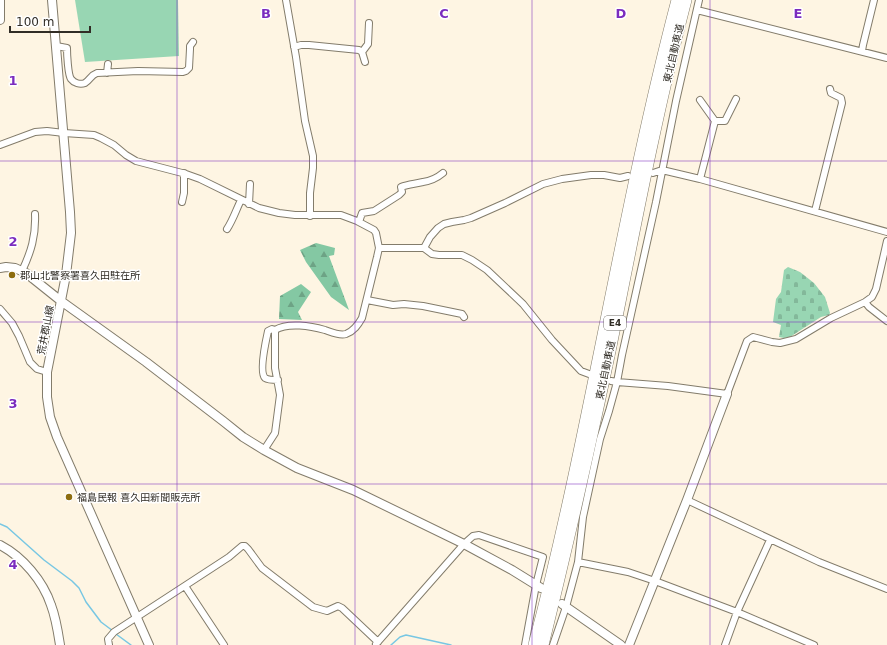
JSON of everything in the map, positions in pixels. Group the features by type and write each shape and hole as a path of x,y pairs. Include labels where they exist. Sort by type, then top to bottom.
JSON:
{"highway":[{"name":"東北自動車道","path":"534,645 578,456 635,179 677,0"},
{"name":"東北自動車道","path":"543,645 587,458 663,93 686,0"}],"street":[{"path":"0,0 0,20"},
{"name":"荒井郡山線","path":"52,0 71,233 66,275 47,372 47,397 50,418 57,437 150,645"},
{"path":"286,0 305,121 313,156 310,216"},
{"path":"553,645 578,562 583,517 598,446 622,355 699,0"},
{"path":"862,51 874,0"},
{"path":"697,10 887,58"},
{"path":"362,52 368,44 368,23"},
{"path":"56,46 67,48 70,77 75,83 83,83 94,74 138,71 186,71 189,68 190,46 193,42"},
{"path":"294,47 309,45 359,50 362,52"},
{"path":"362,52 365,62"},
{"path":"107,73 108,64"},
{"path":"815,211 842,103 841,98 830,93 830,90"},
{"path":"715,121 725,121 736,99"},
{"path":"700,100 715,121"},
{"path":"700,179 715,121"},
{"path":"0,145 35,132 47,131 64,134 94,135 114,145 136,161 184,173 200,179 259,208 295,215 335,215 359,222 374,230 379,248 362,318 357,326 346,334 339,334 302,325 287,326 268,331 264,346 264,375 265,378 278,380"},
{"path":"653,173 662,170 700,179 887,232"},
{"path":"182,202 184,193 184,173"},
{"path":"359,222 362,213 374,211 399,195 402,192 401,188 409,184 436,178 444,173"},
{"path":"424,248 430,237 444,224 471,218 543,184 562,179 591,175 604,175 620,178 628,176"},
{"path":"249,204 250,184"},
{"path":"227,229 232,222 232,218 241,200"},
{"path":"22,271 30,254 34,236 34,214"},
{"path":"629,645 687,500 747,341 753,337 780,343 796,338 830,318 865,302 872,297 876,289 887,241"},
{"path":"379,248 424,248 432,254 462,255 472,260 487,270 523,304 552,340 581,371 589,374"},
{"path":"0,268 11,268 22,271 38,282 146,362 243,437 264,450 297,468 352,490 464,544 539,586"},
{"path":"367,300 394,305 404,304 423,306 462,314 464,317"},
{"path":"865,302 887,321"},
{"path":"0,309 12,323 30,362 37,369 47,372"},
{"path":"264,450 275,433 280,395 275,368 275,330"},
{"path":"614,381 668,386 727,394"},
{"path":"687,500 819,562 887,589"},
{"path":"109,645 108,639 114,632 229,557 242,546 245,546 262,568 313,608 327,611 338,606 342,608 376,644 464,544 473,536 480,535 543,557 539,586 525,645"},
{"path":"725,645 770,540"},
{"path":"0,545 29,568 47,595 57,626 60,645"},
{"path":"578,562 628,572 655,581 738,612 814,645"},
{"path":"185,586 224,645"},
{"path":"564,605 621,645"}],"green space":[{"path":"75,0 178,0 179,56 85,62"},
{"path":"316,243 335,248 334,255 329,256 349,310 331,297 306,262 300,250"},
{"path":"788,267 800,272 814,283 825,297 830,313 829,315 821,317 790,337 784,338 779,337 781,325 773,322 776,299 781,292 784,270"},
{"path":"301,284 311,292 298,312 302,320 279,319 280,296"}],"waterway":[{"path":"0,524 7,527 44,560 72,581 79,588 86,602 101,622 113,631"},
{"path":"116,634 131,645"},
{"path":"391,645 400,637 406,635 451,645"}],"place":[{"name":"郡山北警察署喜久田駐在所","path":"12,275"},
{"name":"福島民報 喜久田新聞販売所","path":"69,497"}]}
